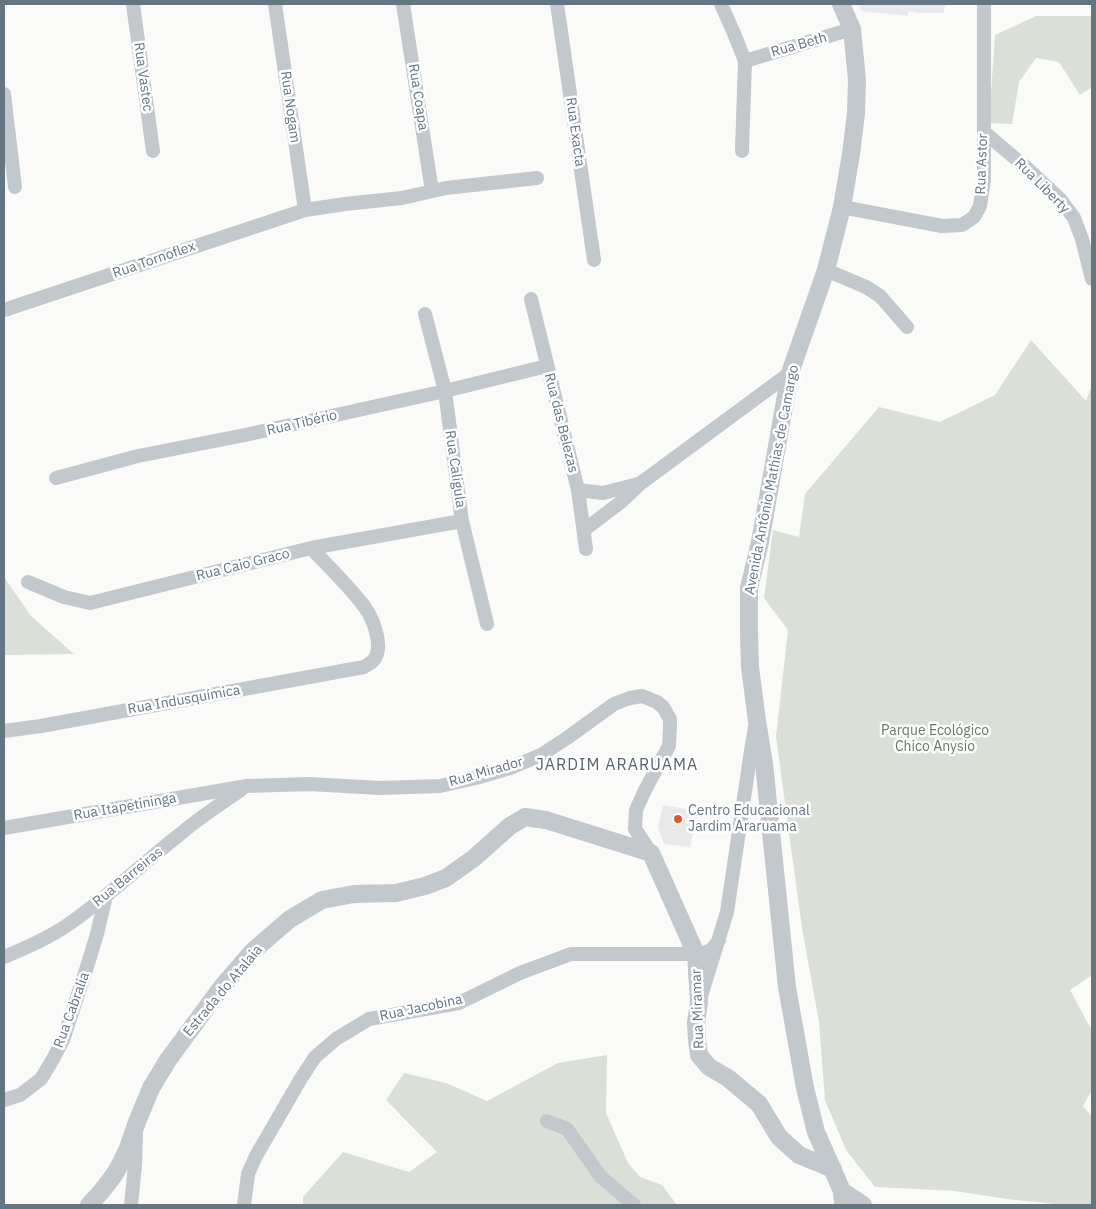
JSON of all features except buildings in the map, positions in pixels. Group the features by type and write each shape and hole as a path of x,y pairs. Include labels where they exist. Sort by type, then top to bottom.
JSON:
{"street":[{"name":"Rua Vastec","path":"133,4 153,151"},
{"name":"Rua Nogam","path":"275,4 305,210"},
{"name":"Rua Coapa","path":"403,4 432,191"},
{"name":"Rua Exacta","path":"556,4 594,260"},
{"path":"720,4 745,60 742,151"},
{"name":"Avenida Antônio Mathias de Camargo","path":"841,4 852,29 857,80 856,113 851,154 842,207 826,270 790,374 760,542 749,588 750,667 764,764 787,987 805,1088 816,1132 833,1169 842,1198"},
{"name":"Rua Astor","path":"842,207 942,226 962,225 974,217 980,206 984,180 984,4"},
{"name":"Rua Beth","path":"745,60 852,29"},
{"path":"4,94 15,187"},
{"name":"Rua Liberty","path":"984,132 1060,199 1074,218 1082,239 1092,279"},
{"path":"305,210 402,198 446,188 537,178"},
{"name":"Rua Tornoflex","path":"4,310 305,210"},
{"path":"826,270 866,287 880,296 907,327"},
{"name":"Rua das Belezas","path":"532,299 578,490 586,549"},
{"name":"Rua Caligula","path":"425,314 445,391 462,521 487,624"},
{"name":"Rua Tibério","path":"56,478 138,456 245,435 445,391 547,366"},
{"path":"584,530 621,502 641,483 790,374"},
{"path":"578,490 603,493 641,483"},
{"name":"Rua Caio Graco","path":"28,582 64,597 90,603 311,548 462,521"},
{"name":"Rua Indusquímica","path":"4,731 41,726 364,667 373,661 378,651 377,636 372,621 365,607 311,548"},
{"name":"Rua Mirador","path":"247,786 309,784 380,788 440,786 476,778 510,768 541,754 614,704 642,696 657,702 663,707 670,719 669,746 636,810 635,829 652,853"},
{"path":"699,1002 727,912 757,721"},
{"name":"Rua Itapetininga","path":"4,828 247,786"},
{"name":"Rua Barreiras","path":"4,957 28,947 68,925 180,834 247,786"},
{"name":"Estrada do Atalaia","path":"89,1205 117,1169 128,1148 151,1088 168,1060 221,988 254,950 290,919 322,900 354,894 396,893 425,886 446,878 474,858 510,826 525,817 546,820 652,853"},
{"name":"Rua Miramar","path":"652,853 696,954 699,1002 696,1040 699,1055 709,1067 728,1078 759,1104 779,1137 799,1155 833,1169"},
{"name":"Rua Cabralia","path":"4,1100 20,1095 41,1079 54,1059 63,1040 87,967 106,896"},
{"path":"696,954 709,952 719,940"},
{"name":"Rua Jacobina","path":"244,1205 248,1174 256,1156 300,1080 315,1058 336,1039 370,1019 459,1003 520,973 571,954 696,954"},
{"path":"547,1121 567,1129 601,1177 634,1205"},
{"path":"131,1205 137,1122"},
{"path":"842,1198 863,1205"}],"shaded area":[{"path":"859,4 945,4 944,13 908,11 908,16 861,11"},
{"name":"Centro Educacional Jardim Araruama","path":"663,805 698,811 690,847 664,844 658,827"}],"green space":[{"path":"1036,16 1092,16 1092,87 1080,95 1059,62 1036,58 1019,82 1012,124 989,123 995,35"},
{"name":"Parque Ecológico Chico Anysio","path":"1031,340 1086,401 1092,385 1092,975 1070,990 1092,1031 1092,1090 1083,1106 1092,1117 1092,1205 1064,1205 955,1191 875,1187 846,1150 825,1100 819,1022 802,928 776,737 788,630 764,598 773,530 799,537 805,494 879,407 940,422 995,395"},
{"path":"4,577 31,616 74,654 4,655"},
{"path":"607,1055 606,1113 628,1163 640,1177 662,1185 677,1205 303,1205 303,1197 343,1152 409,1172 437,1152 386,1100 404,1073 446,1083 487,1101 558,1063"}],"place":[{"name":"Centro Educacional Jardim Araruama","path":"678,819"}],"district":[{"name":"JARDIM ARARUAMA","path":"617,765"}]}
